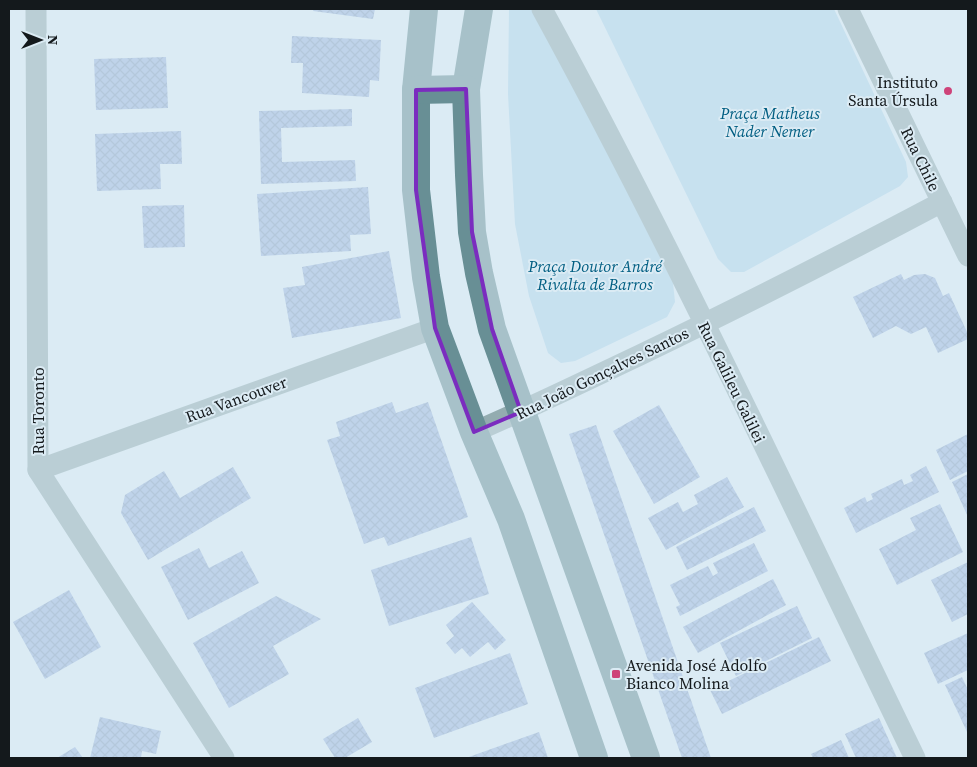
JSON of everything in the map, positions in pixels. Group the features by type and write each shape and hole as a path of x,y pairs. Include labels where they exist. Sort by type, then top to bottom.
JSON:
{"main road":[{"path":"424,9 416,90 416,190 426,277 435,328 474,432 512,519 594,758"},
{"path":"479,9 466,89 472,232 479,273 492,329 646,758"},
{"path":"416,90 466,89"}],"street":[{"name":"Rua Toronto","path":"36,9 38,470 224,758"},
{"name":"Rua Galileu Galilei","path":"542,9 598,112 704,324 915,758"},
{"name":"Rua Chile","path":"848,9 968,256"},
{"name":"Rua João Gonçalves Santos","path":"474,432 521,412 704,324 827,263 942,202"},
{"name":"Rua Vancouver","path":"38,470 435,328"}],"highlighted area":[{"path":"466,89 472,232 492,329 521,412 474,432 435,328 416,190 416,90"}],"green space":[{"name":"Praça Doutor André Rivalta de Barros","path":"509,9 538,9 673,283 675,302 667,317 575,361 561,363 548,353 529,296 515,224 508,94"},
{"name":"Praça Matheus Nader Nemer","path":"596,9 834,9 906,162 908,177 900,186 744,272 731,272 718,259"}],"building":[{"path":"314,9 375,9 373,19 313,11"},
{"path":"292,36 381,40 379,81 370,80 369,97 302,93 303,63 291,63"},
{"path":"166,57 168,108 96,110 94,59"},
{"path":"352,109 352,126 281,128 282,162 355,160 356,181 261,184 259,111"},
{"path":"181,131 182,164 160,164 161,189 97,191 95,134"},
{"path":"368,187 371,234 350,235 351,251 261,256 257,194"},
{"path":"184,205 185,247 144,248 142,206"},
{"path":"389,251 401,318 292,338 283,288 305,285 302,267"},
{"path":"901,274 904,280 914,275 925,274 935,278 943,296 949,293 968,334 968,339 938,353 926,327 911,334 896,326 873,338 853,297"},
{"path":"392,402 396,413 428,402 468,517 388,546 384,537 364,544 327,440 340,436 336,422"},
{"path":"659,405 700,477 654,504 613,431"},
{"path":"596,425 711,758 682,758 569,434"},
{"path":"968,434 968,471 950,480 936,450"},
{"path":"926,466 939,492 856,533 844,508 865,497 867,502 873,499 871,494 902,479 904,485 913,481 910,475"},
{"path":"233,467 251,498 148,560 121,513 125,495 164,471 180,498"},
{"path":"968,474 968,517 952,482"},
{"path":"727,477 744,507 666,550 648,518 678,502 683,512 698,504 694,495"},
{"path":"940,504 963,552 897,585 879,549 916,530 910,518"},
{"path":"754,507 766,531 687,570 676,547"},
{"path":"471,537 489,594 389,626 371,570"},
{"path":"754,543 768,571 680,616 676,607 680,605 670,585 708,566 713,576 718,573 713,563"},
{"path":"199,548 209,568 242,551 259,583 188,620 161,567"},
{"path":"968,562 968,614 952,622 931,580"},
{"path":"773,579 786,605 698,653 683,627"},
{"path":"69,590 101,647 45,679 13,622"},
{"path":"276,596 321,619 273,646 289,674 229,708 193,643"},
{"path":"472,602 506,640 495,650 488,642 470,657 462,648 455,654 446,643 454,636 446,625"},
{"path":"797,606 812,638 736,676 720,643"},
{"path":"968,633 968,670 938,684 924,653"},
{"path":"819,637 831,661 722,714 710,690"},
{"path":"510,653 528,704 434,738 415,688"},
{"path":"962,677 968,690 968,734 945,685"},
{"path":"100,717 161,731 156,754 142,751 141,758 90,758"},
{"path":"358,718 372,742 345,758 335,758 323,739"},
{"path":"879,718 897,758 856,758 845,734"},
{"path":"539,732 548,758 466,758"},
{"path":"841,740 849,758 813,758 811,754"},
{"path":"75,747 83,758 57,758"}],"place":[{"name":"Instituto Santa Úrsula","path":"948,91"},
{"name":"Avenida José Adolfo Bianco Molina","path":"616,674"}]}
